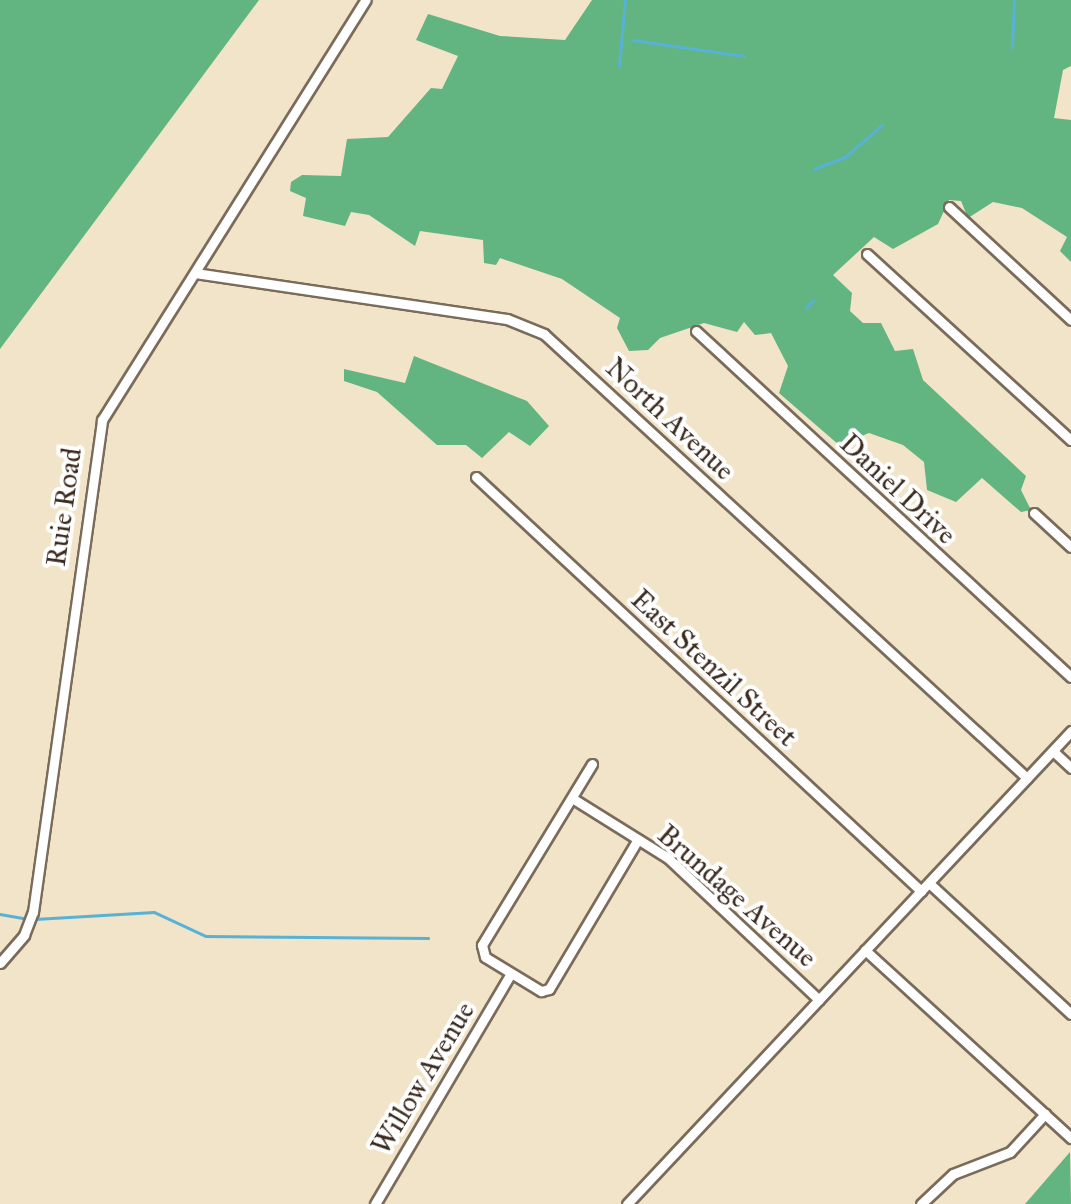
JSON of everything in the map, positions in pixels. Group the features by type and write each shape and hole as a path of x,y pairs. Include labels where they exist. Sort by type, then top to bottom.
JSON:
{"street":[{"name":"Ruie Road","path":"0,963 24,935 33,912 102,420 366,0"},
{"path":"949,207 1071,320"},
{"path":"867,254 1071,440"},
{"name":"North Avenue","path":"194,273 507,319 544,334 1027,778"},
{"name":"Daniel Drive","path":"696,330 1071,677"},
{"name":"East Stenzil Street","path":"476,477 921,891"},
{"path":"1034,513 1071,548"},
{"path":"627,1204 1071,731"},
{"path":"1052,750 1071,768"},
{"path":"592,764 482,945 484,958 510,975 549,989 638,838"},
{"name":"Brundage Avenue","path":"572,798 638,838 819,1000"},
{"path":"929,883 1071,1014"},
{"path":"865,950 1071,1138"},
{"name":"Willow Avenue","path":"375,1204 510,975"},
{"path":"920,1204 953,1174 1010,1152 1045,1114"}],"green space":[{"path":"0,0 259,0 0,349"},
{"path":"592,0 1071,0 1071,66 1063,70 1054,118 1071,120 1071,262 1060,251 1067,237 1022,208 993,202 968,218 961,201 949,200 938,224 893,249 874,237 833,275 852,293 850,311 863,323 881,323 895,351 913,349 923,380 1026,476 1021,490 1031,510 1021,512 982,478 956,502 927,490 924,462 903,445 869,433 839,445 779,393 788,366 771,333 755,335 744,322 737,332 704,323 660,338 648,350 629,351 617,328 620,318 562,279 500,258 496,265 484,263 483,240 420,231 415,246 369,215 351,212 345,226 303,216 306,198 290,191 291,182 302,175 341,176 347,139 388,137 431,88 442,89 458,56 416,40 428,14 500,36 565,40"},
{"path":"414,356 527,401 549,426 530,446 509,432 482,458 466,445 437,445 377,392 344,381 344,369 405,383"},
{"path":"1070,1152 1071,1204 1025,1204"}],"waterway":[{"path":"619,66 625,0"},
{"path":"1012,48 1014,0"},
{"path":"632,40 744,56"},
{"path":"814,169 845,157 882,125"},
{"path":"806,308 813,301"},
{"path":"35,919 154,912 206,936 428,938"},
{"path":"0,914 27,919"}]}
